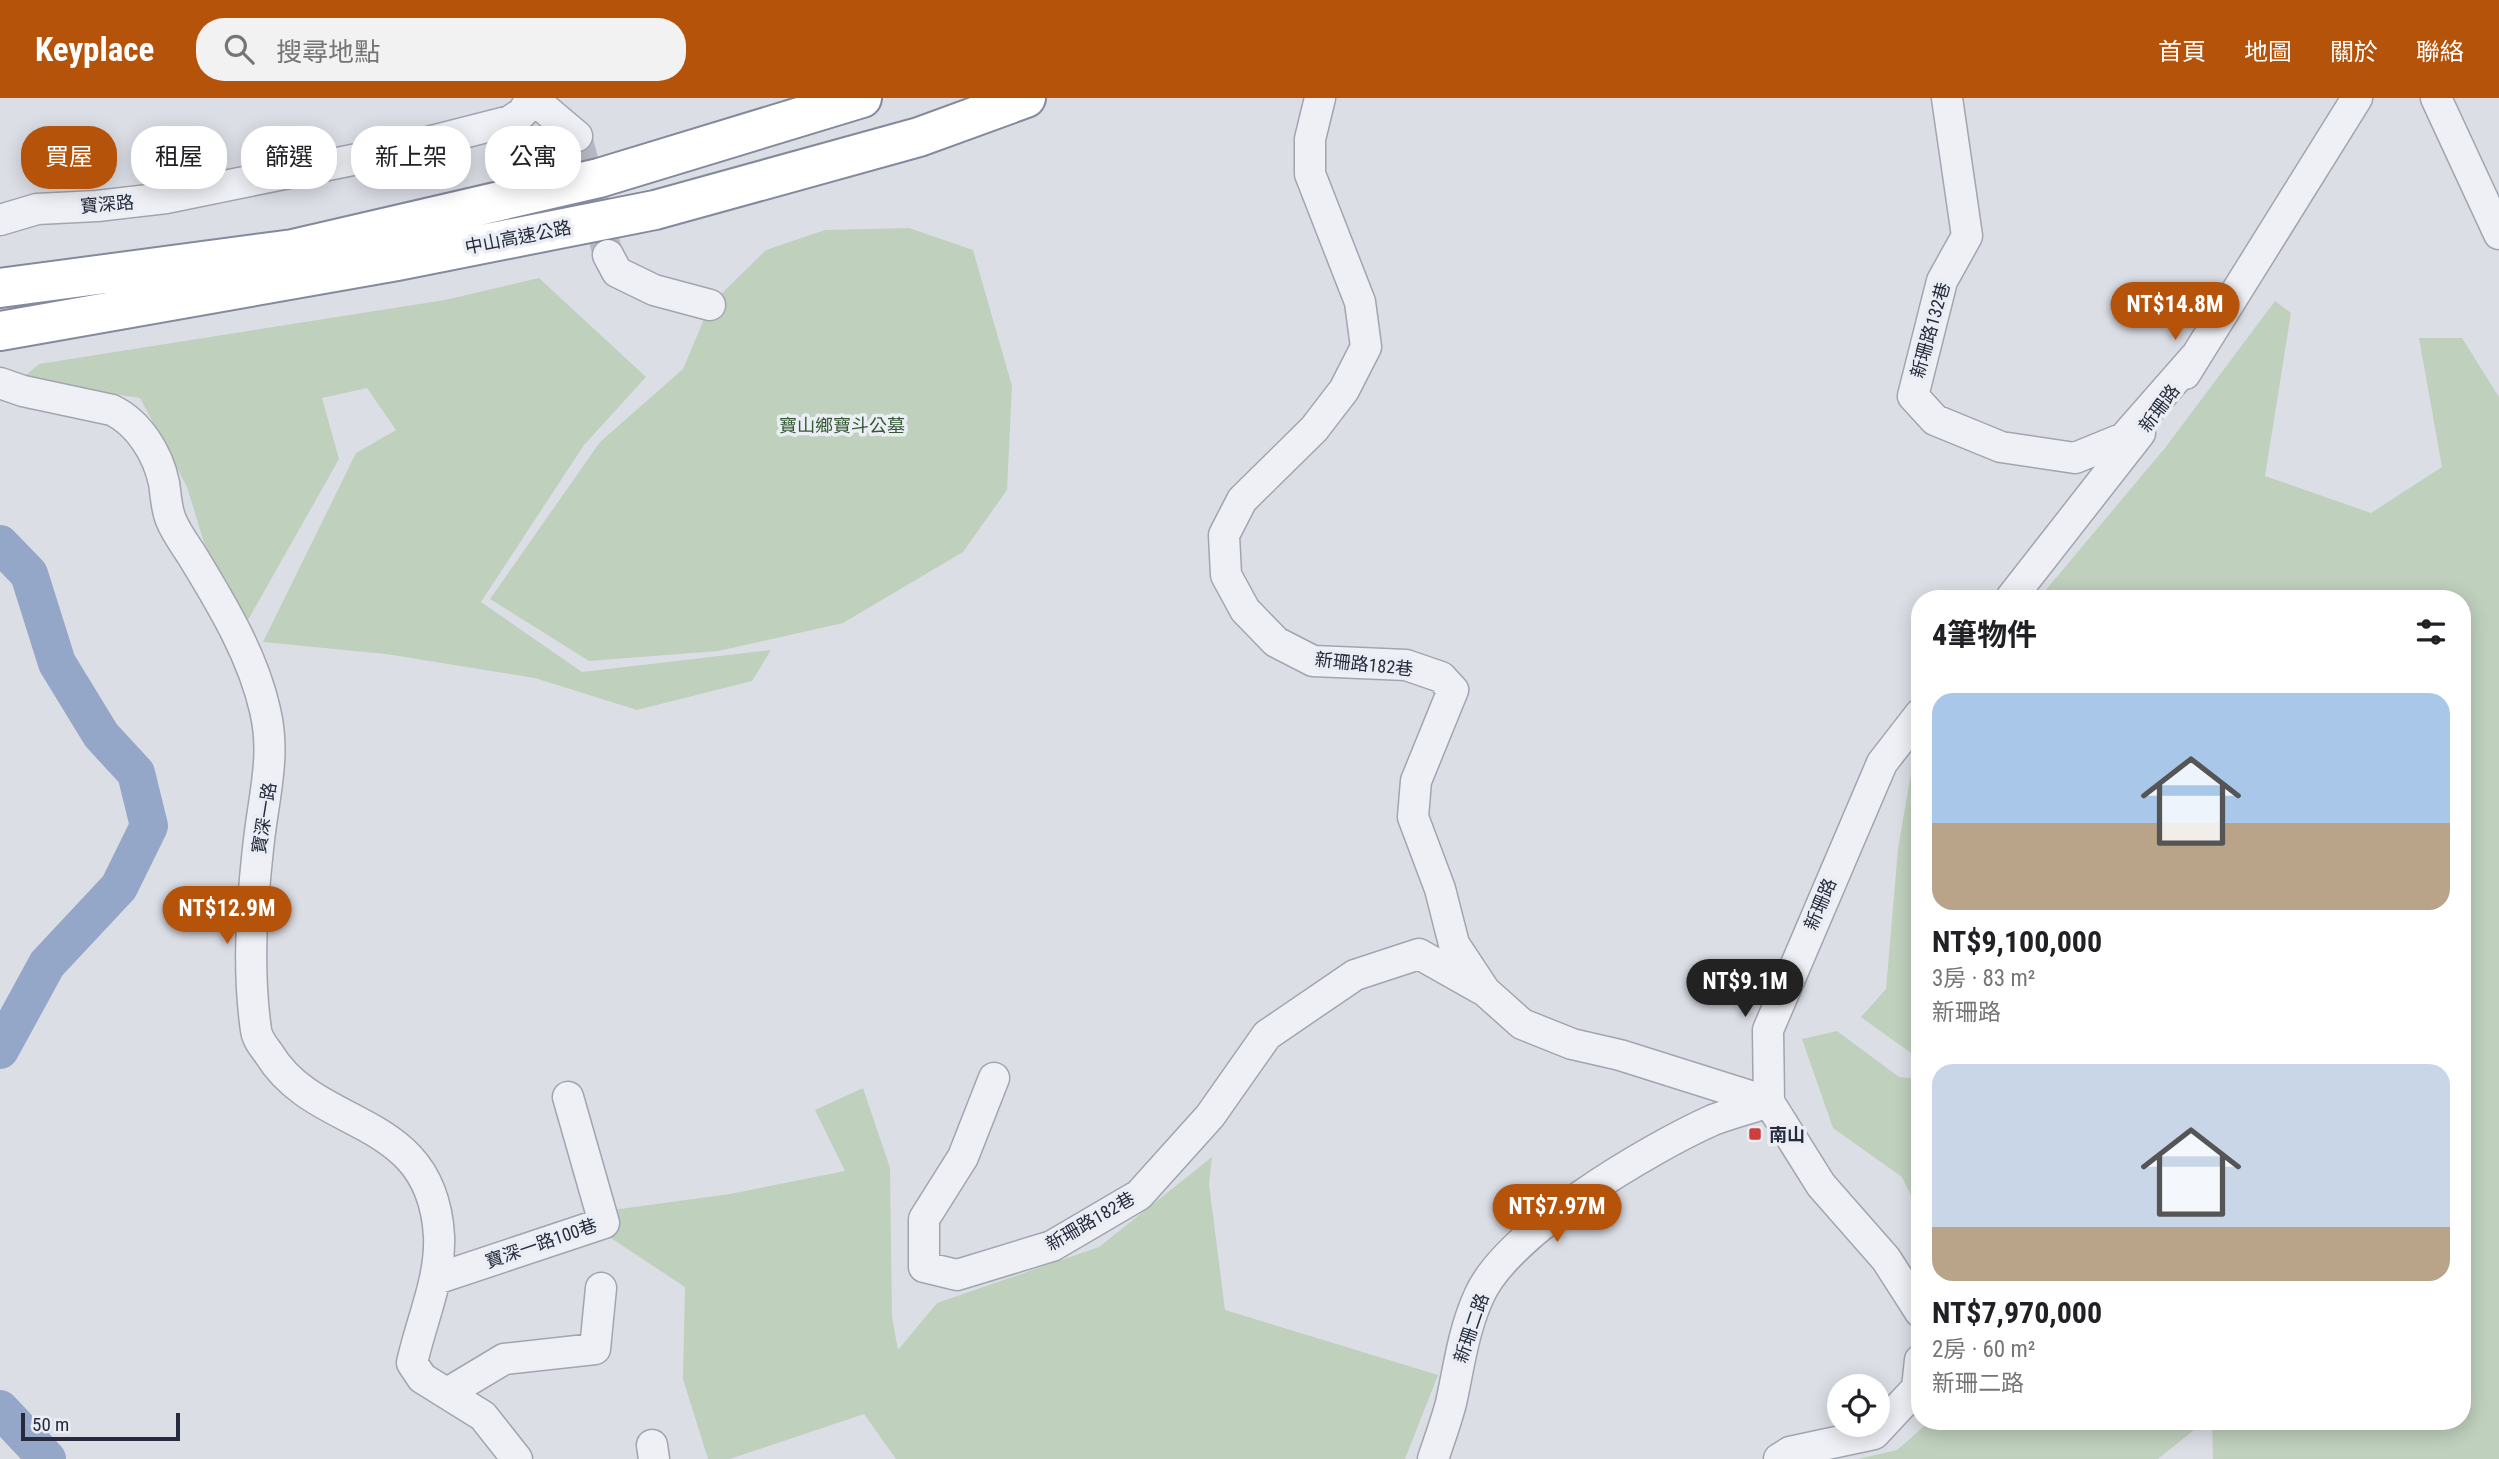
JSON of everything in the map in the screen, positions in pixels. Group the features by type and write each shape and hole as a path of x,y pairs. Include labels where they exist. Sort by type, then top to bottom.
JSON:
{"highway":[{"path":"6,288 293,249 598,178 862,98"},
{"name":"中山高速公路","path":"9,330 655,210 919,137 1026,98"}],"street":[{"path":"532,98 565,126"},
{"name":"寶深路","path":"0,219 37,209 97,206 166,198 377,155 510,121 522,113 532,98"},
{"name":"新珊路182巷","path":"1320,98 1310,139 1310,174 1360,302 1367,347 1344,390 1314,429 1242,500 1224,535 1226,575 1245,610 1276,642 1313,661 1406,665 1441,677 1453,690 1416,780 1413,817 1440,889 1454,944 1485,991"},
{"name":"新珊路132巷","path":"1947,98 1967,236 1942,281 1913,396 1935,421 2001,447 2075,458 2124,438 2195,357"},
{"name":"新珊路","path":"2017,590 2177,386 2357,98"},
{"path":"2436,98 2499,234"},
{"path":"608,255 617,272 654,290 710,305"},
{"name":"寶深一路","path":"0,383 125,415 138,429 158,464 171,522 244,649 266,711 271,771 259,838 252,919 252,986 256,1034 276,1066 321,1102 371,1128 408,1154 429,1189 439,1235 436,1279 412,1363 422,1378 449,1392 483,1416 517,1459"},
{"name":"新珊路","path":"1769,1102 1768,1030 1882,762 1911,725"},
{"name":"新珊路182巷","path":"994,1078 962,1157 925,1219 925,1267 957,1275 1052,1246 1139,1195 1210,1115 1267,1035 1355,975 1419,954 1485,991 1522,1024 1572,1044 1620,1055 1769,1102"},
{"name":"寶深一路100巷","path":"436,1279 604,1223 568,1097"},
{"path":"1769,1102 1821,1185 1886,1259 1911,1298"},
{"name":"新珊二路","path":"1433,1459 1451,1403 1460,1348 1480,1293 1508,1254 1546,1220 1680,1136 1717,1119 1769,1102"},
{"path":"449,1392 504,1359 595,1349 601,1288"},
{"path":"1779,1459 1790,1452 1874,1434 1911,1394"}],"green space":[{"name":"寶山鄉寶斗公墓","path":"909,228 973,250 1012,386 1007,490 963,552 843,623 718,651 589,661 490,599 600,442 683,369 710,305 766,250 825,230"},
{"path":"539,278 646,377 584,445 481,602 582,672 771,650 752,681 637,710 535,678 386,654 263,642 356,453 396,430 367,388 322,398 339,459 248,620 213,572 187,487 140,398 20,380 39,364 445,300"},
{"path":"2275,301 2291,313 2265,476 2371,513 2442,467 2419,338 2462,338 2499,397 2499,1459 2213,1459 2212,1430 2471,1430 2471,590 2046,590 2165,448"},
{"path":"1911,773 1911,1053 1861,1017 1886,989 1898,849"},
{"path":"1837,1031 1899,1077 1911,1078 1911,1196 1902,1177 1833,1128 1802,1039"},
{"path":"863,1088 890,1168 892,1317 898,1350 937,1303 1099,1247 1212,1157 1209,1184 1225,1310 1438,1375 1405,1459 896,1459 864,1414 730,1459 708,1459 683,1379 685,1287 576,1215 730,1194 845,1171 815,1110"},
{"path":"1920,1430 2194,1430 2158,1459 1858,1459 1897,1450"}],"waterway":[{"path":"0,544 29,574 57,663 101,735 136,773 149,826 119,887 47,964 0,1050"},
{"path":"0,1409 47,1459"}],"tunnel":[{"path":"581,151 608,255"}],"place":[{"name":"南山","path":"1755,1134"}]}
